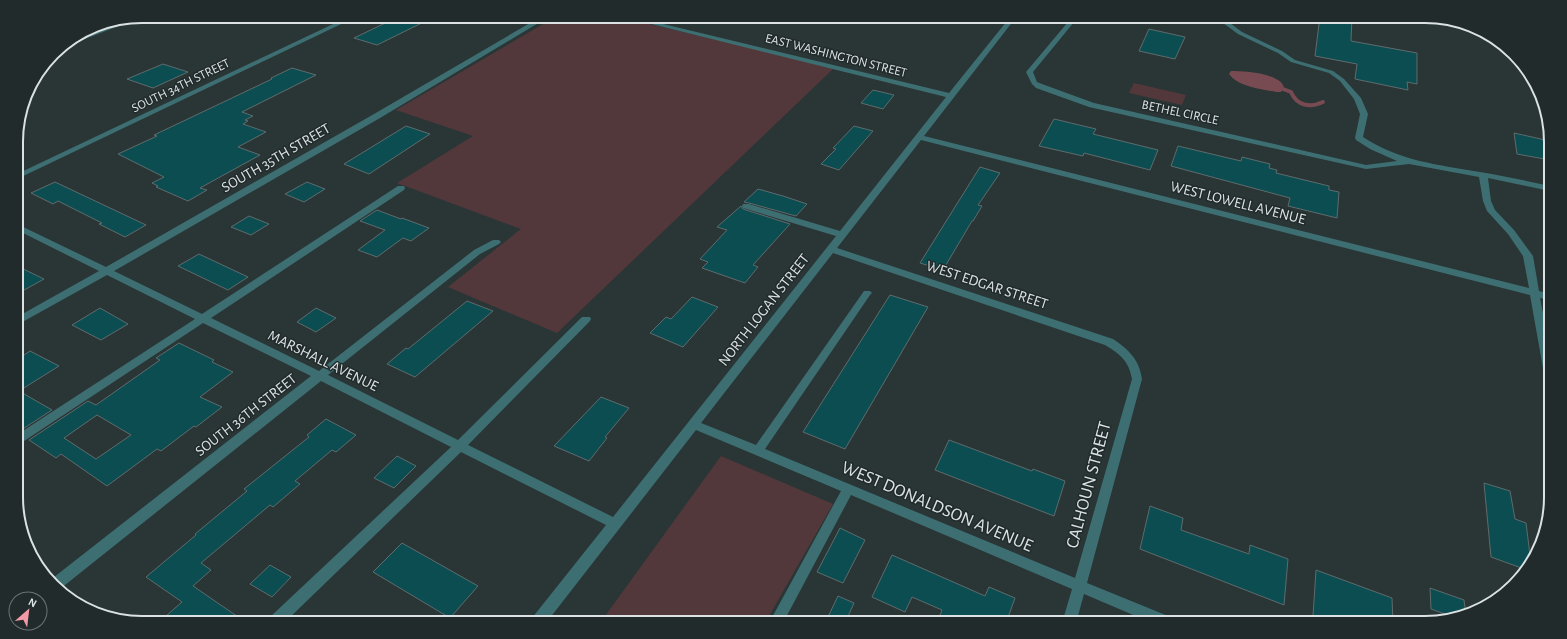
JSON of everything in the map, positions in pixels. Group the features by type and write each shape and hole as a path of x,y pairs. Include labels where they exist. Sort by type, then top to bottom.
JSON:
{"street":[{"name":"SOUTH 34TH STREET","path":"23,174 340,23"},
{"name":"SOUTH 35TH STREET","path":"23,319 377,116 535,23"},
{"name":"EAST WASHINGTON STREET","path":"651,23 952,96"},
{"name":"NORTH LOGAN STREET","path":"542,616 1009,23"},
{"name":"BETHEL CIRCLE","path":"1070,23 1029,72 1034,83 1039,86 1092,105 1366,167 1407,162"},
{"name":"BETHEL CIRCLE","path":"1227,23 1240,33 1280,52 1293,61 1331,72 1342,80 1357,98 1364,114 1359,138 1370,147 1407,162 1544,187"},
{"path":"84,38 112,27"},
{"name":"WEST LOWELL AVENUE","path":"919,137 1544,296"},
{"path":"1483,175 1486,201 1491,211 1511,232 1527,255 1544,347"},
{"path":"23,437 401,188"},
{"path":"746,206 842,235"},
{"name":"MARSHALL AVENUE","path":"23,230 320,376 614,524"},
{"name":"SOUTH 36TH STREET","path":"58,582 477,252 496,242"},
{"name":"WEST EDGAR STREET","path":"831,249 1109,342 1129,357"},
{"path":"758,451 867,293"},
{"path":"281,616 460,446 586,319"},
{"name":"CALHOUN STREET","path":"1071,616 1137,378 1136,369 1129,357"},
{"name":"WEST DONALDSON AVENUE","path":"693,424 1151,616"},
{"path":"780,616 848,489"}],"shaded area":[{"path":"545,23 645,23 834,68 557,333 448,287 521,229 397,183 473,136 396,110"},
{"path":"1231,71 1253,72 1270,76 1282,83 1284,88 1281,92 1276,92 1244,85 1229,74"},
{"path":"1134,83 1186,95 1182,105 1129,93"},
{"path":"721,456 833,504 769,616 605,616"}],"building":[{"path":"385,23 422,23 377,45 354,38"},
{"path":"1319,23 1352,23 1351,41 1417,53 1417,84 1407,82 1408,90 1355,79 1357,64 1315,56"},
{"path":"1149,29 1185,37 1175,59 1139,51"},
{"path":"163,64 188,72 153,88 127,79"},
{"path":"292,68 316,75 242,112 253,116 245,120 248,121 243,124 266,132 238,147 260,155 200,188 207,190 188,201 156,187 158,186 152,183 164,177 118,154 157,136 154,135"},
{"path":"873,90 894,95 883,109 861,103"},
{"path":"1054,119 1096,129 1093,134 1158,150 1150,170 1084,153 1083,156 1039,146"},
{"path":"406,126 430,134 369,174 344,164"},
{"path":"854,126 873,131 839,170 821,164 836,149 833,148"},
{"path":"1514,133 1544,140 1544,159 1517,154"},
{"path":"1178,146 1241,161 1242,157 1270,164 1269,168 1277,170 1276,173 1329,186 1329,190 1339,192 1337,218 1288,206 1290,198 1171,166"},
{"path":"980,167 1000,173 978,205 982,206 943,270 920,263"},
{"path":"55,182 146,225 125,237 99,224 102,223 58,201 53,204 31,193"},
{"path":"307,182 325,189 304,202 285,194"},
{"path":"758,189 807,204 796,216 744,202"},
{"path":"741,206 743,209 790,224 753,265 758,267 745,283 702,268 708,262 700,259 727,230 717,227"},
{"path":"377,210 429,228 411,241 403,238 377,257 358,250 385,230 360,221"},
{"path":"249,216 269,224 251,235 231,227"},
{"path":"199,254 248,277 228,290 178,266"},
{"path":"23,269 44,279 23,291"},
{"path":"890,295 928,307 845,449 803,432"},
{"path":"692,297 718,307 683,347 650,333 666,317 671,319"},
{"path":"467,301 493,311 415,377 387,364 406,348 408,349"},
{"path":"100,308 128,324 101,340 72,325"},
{"path":"316,308 336,318 316,332 297,322"},
{"path":"179,343 214,360 212,362 233,372 200,397 222,407 161,451 157,449 107,486 61,454 56,458 29,440 88,401 96,405 160,360 156,358","holes":["97,415 131,435 96,459 64,438"]},
{"path":"30,351 59,366 23,388 23,356"},
{"path":"23,393 52,410 23,429"},
{"path":"601,397 629,408 605,437 607,438 589,461 554,446"},
{"path":"326,419 356,435 336,452 332,450 295,481 300,484 273,507 270,505 201,563 211,570 193,586 237,616 166,616 182,602 146,577 247,491 244,489 309,437 307,435"},
{"path":"949,440 1032,471 1033,469 1065,481 1054,516 935,470"},
{"path":"397,456 416,466 394,488 374,478"},
{"path":"1484,483 1510,491 1515,519 1526,523 1530,553 1521,568 1491,557"},
{"path":"1150,506 1183,518 1181,530 1249,554 1250,545 1288,559 1284,605 1140,549"},
{"path":"840,528 865,540 843,583 817,572"},
{"path":"402,543 478,586 452,616 447,616 373,572"},
{"path":"892,555 985,596 989,587 1015,598 1009,616 940,616 942,610 912,597 905,612 872,597"},
{"path":"270,565 291,577 272,597 250,584"},
{"path":"1316,570 1392,598 1393,616 1313,616"},
{"path":"1430,588 1464,600 1465,609 1449,614 1431,609"},
{"path":"838,596 854,603 848,616 828,616"}],"waterway":[{"path":"1283,89 1291,92 1300,103 1313,105 1323,102"}]}
